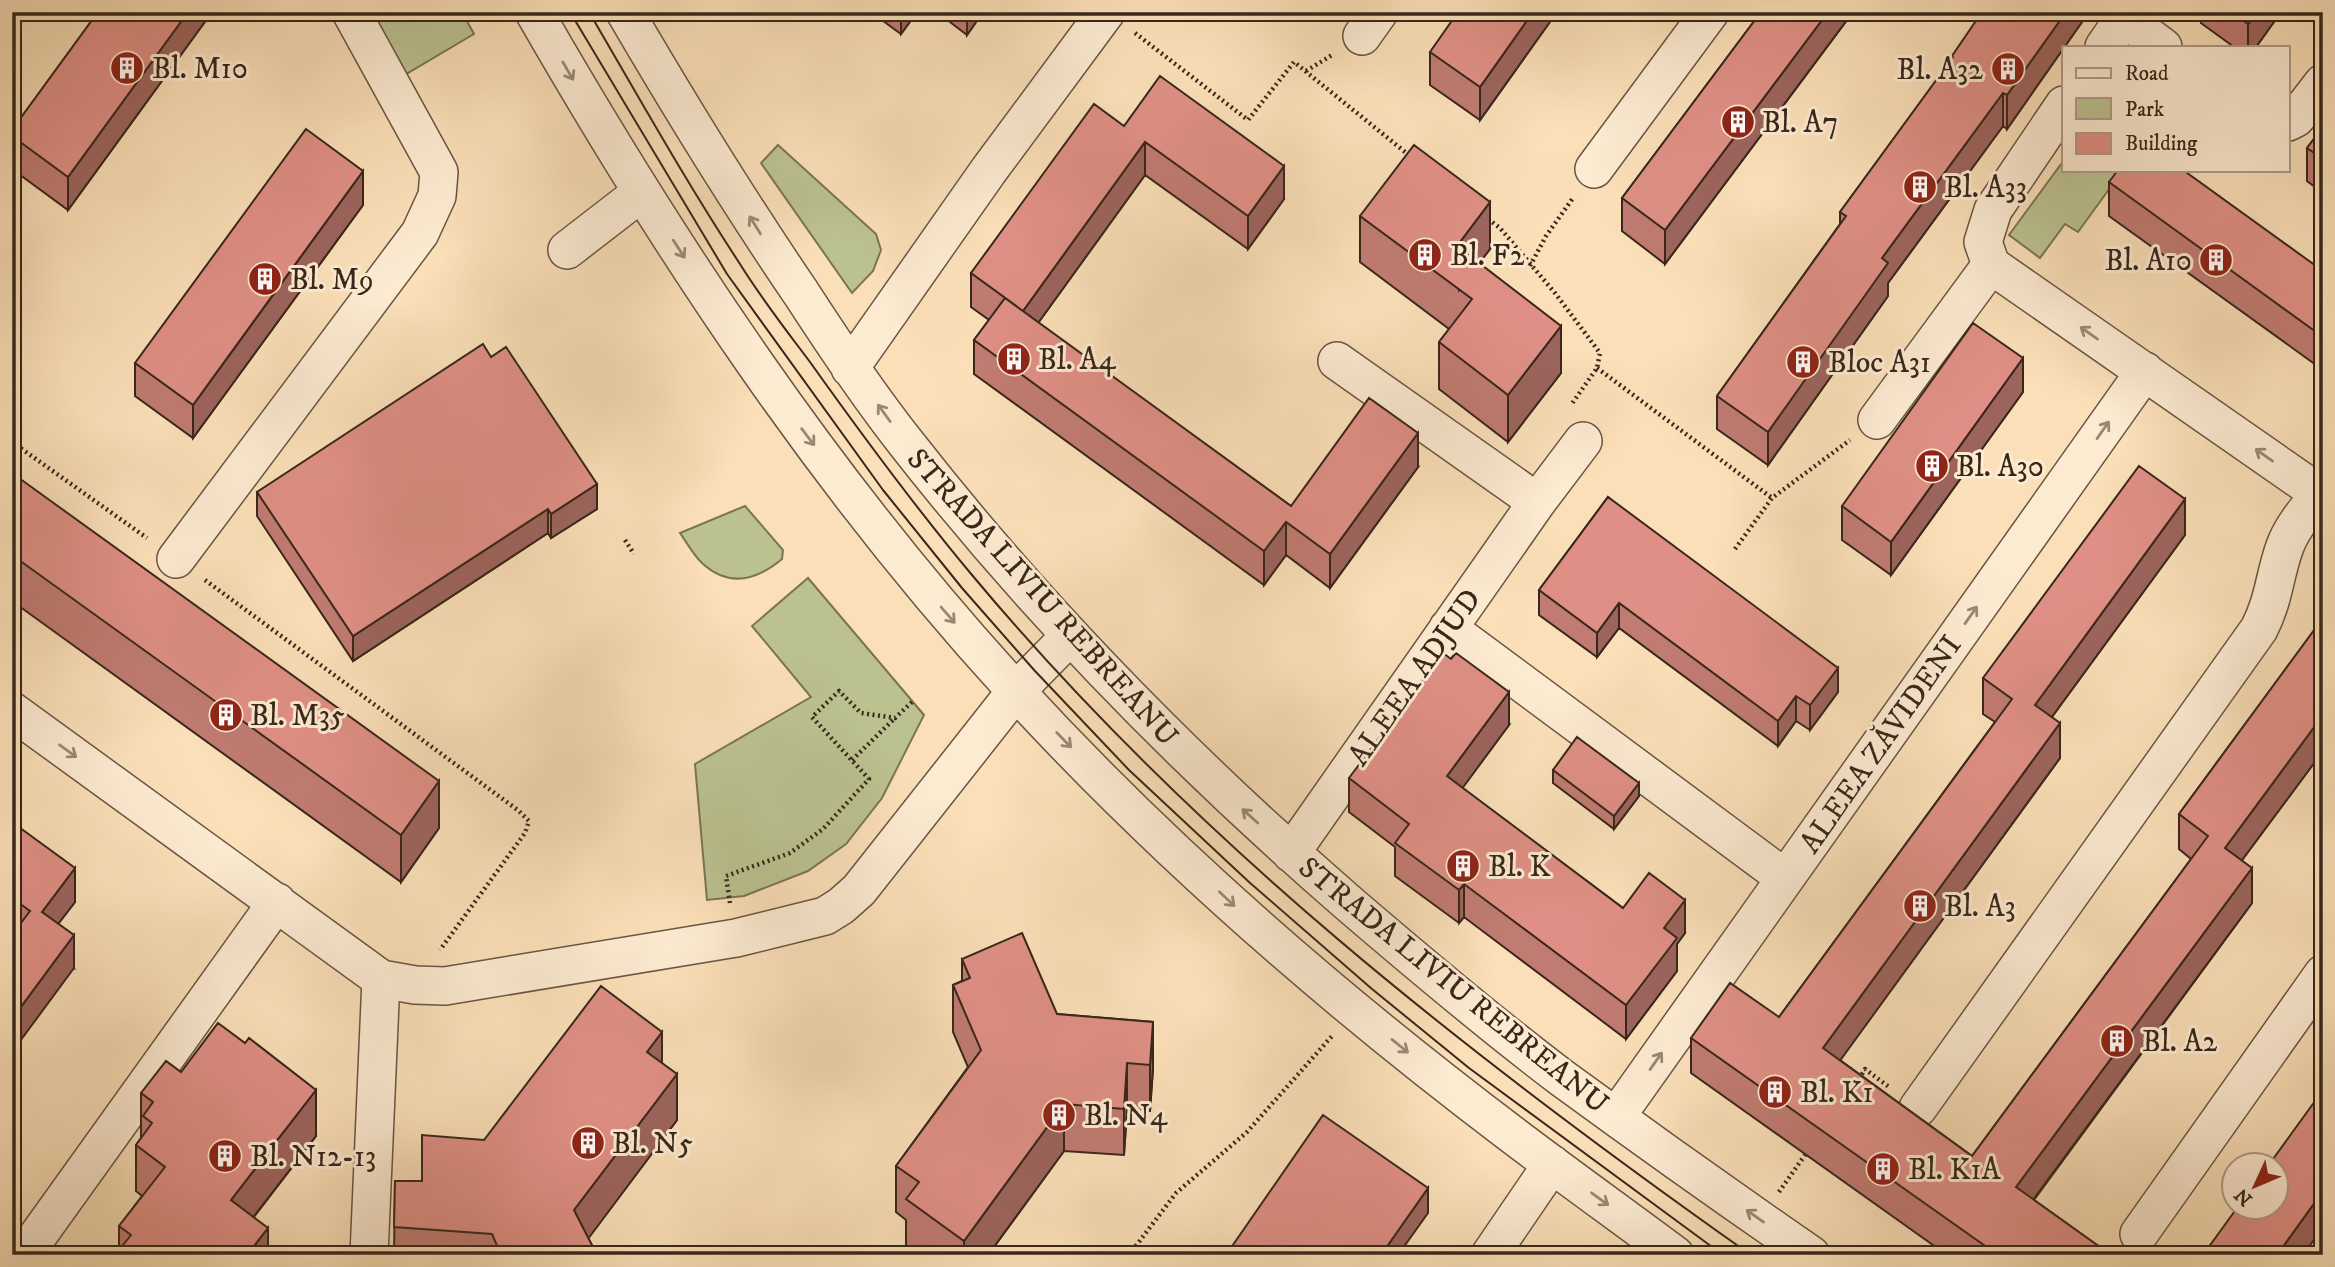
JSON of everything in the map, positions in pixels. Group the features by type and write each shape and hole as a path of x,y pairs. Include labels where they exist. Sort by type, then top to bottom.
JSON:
{"street":[{"path":"176,559 420,233 437,196 439,172 351,12"},
{"path":"534,12 642,192 723,316 865,514 1016,691 1135,813 1231,903 1355,1010 1552,1164 1675,1255"},
{"name":"STRADA LIVIU REBREANU","path":"625,12 762,235 850,368 904,441 968,520 1070,636 1151,722 1291,853 1471,1006 1616,1117 1811,1255"},
{"path":"1594,169 1710,12"},
{"path":"2105,46 2126,15 2162,46"},
{"path":"850,368 989,170 1101,20"},
{"path":"2290,121 2296,118 2323,83"},
{"path":"1918,1108 2259,629 2270,607 2284,550 2293,529 2321,495 1991,265 1983,243 1993,210 2062,109"},
{"path":"567,250 642,192"},
{"path":"1877,420 1991,265"},
{"path":"1337,361 1537,502"},
{"name":"ALEEA ZĂVIDENI","path":"1616,1117 2145,371"},
{"name":"ALEEA ADJUD","path":"1291,853 1537,502 1583,441"},
{"path":"1448,628 1785,878"},
{"path":"12,711 277,902 398,982 445,986 736,938 825,916 859,890 1016,691 1070,636"},
{"path":"24,1255 277,902"},
{"path":"2139,1234 2323,974"},
{"path":"369,1255 398,982"},
{"path":"1490,1255 1552,1164"}],"path":[{"path":"1101,20 1132,31 1248,120 1294,62 1412,158"},
{"path":"1530,265 1546,236 1594,169"},
{"path":"1483,215 1500,229 1555,293 1600,353 1597,368 1560,420 1583,441"},
{"path":"1597,368 1772,498"},
{"path":"1735,549 1772,498 1877,420"},
{"path":"12,442 176,559 529,821 526,833 398,982"},
{"path":"625,540 634,554"},
{"path":"736,938 726,876 790,853 823,829 869,779 812,717 839,691 861,713 895,718"},
{"path":"852,760 912,702"},
{"path":"1129,1255 1176,1193 1247,1132 1355,1010"},
{"path":"1851,1089 1865,1069 1918,1108"}],"green space":[{"path":"365,12 462,12 474,34 401,77"},
{"path":"778,145 876,234 881,250 873,271 852,293 761,163"},
{"path":"2062,163 2062,172 2122,172 2078,232 2065,224 2040,258 2009,235"},
{"path":"745,506 783,550 782,559 763,572 733,579 713,572 700,561 680,533"},
{"path":"808,578 924,715 882,798 846,844 808,871 744,896 707,900 695,764 811,697 752,626"}],"building":[{"name":"Bl. M10","path":"98,12 188,12 68,177 12,136 12,130"},
{"path":"1458,12 1533,12 1480,87 1430,52"},
{"path":"1761,12 1828,12 1665,230 1622,198"},
{"path":"1982,12 2066,12 2007,95 2003,93 1882,258 1888,263 1768,432 1717,396 1846,216 1840,212 1953,57"},
{"path":"2232,12 2257,12 2248,24"},
{"path":"1160,76 1284,166 1248,216 1145,142 1023,311 971,273 1094,104 1124,126"},
{"path":"2323,127 2323,159 2307,148"},
{"name":"Bl. M9","path":"306,129 363,171 193,405 135,363"},
{"path":"1414,145 1490,202 1457,246 1561,326 1508,395 1439,342 1472,299 1360,216"},
{"path":"2116,172 2186,172 2323,271 2323,337 2109,182"},
{"path":"1005,298 1291,506 1369,398 1418,433 1330,554 1286,522 1264,551 974,340"},
{"path":"1973,323 2023,358 1891,542 1842,506"},
{"path":"483,344 491,357 506,347 597,484 551,514 548,509 353,636 257,492"},
{"path":"2139,466 2185,499 2035,705 2060,723 1823,1048 1972,1156 2208,836 2179,814 2323,618 2323,715 2225,848 2252,868 2016,1187 2111,1255 1998,1255 1691,1038 1730,983 1779,1017 2012,699 1983,678"},
{"path":"12,473 439,781 401,835 12,555"},
{"path":"1608,497 1838,668 1810,705 1796,696 1778,721 1619,603 1597,633 1539,590"},
{"name":"Bl. K","path":"1443,653 1451,659 1456,653 1509,692 1447,776 1623,908 1649,873 1685,900 1664,928 1677,938 1626,1005 1464,884 1459,890 1395,843 1409,824 1349,778"},
{"path":"1577,737 1639,783 1614,816 1553,770"},
{"path":"12,822 75,868 42,912 74,935 12,1019 12,935 30,911 12,898"},
{"name":"Bl. N4","path":"1022,933 1057,1014 1153,1022 1150,1065 1127,1063 1124,1109 1064,1104 964,1241 906,1199 919,1182 896,1166 981,1050 953,985 970,978 962,959"},
{"name":"Bl. N5","path":"601,986 662,1032 647,1052 677,1074 574,1210 597,1255 501,1255 492,1234 394,1227 395,1181 422,1181 422,1135 484,1140"},
{"name":"Bl. N12-13","path":"218,1023 245,1043 249,1038 316,1090 231,1200 268,1228 247,1255 115,1255 131,1235 119,1226 165,1167 136,1145 152,1123 143,1116 153,1102 141,1093 166,1061 181,1072"},
{"path":"2323,1090 2323,1191 2277,1255 2203,1255 2227,1222 2290,1222 2290,1152 2278,1152"},
{"path":"1323,1115 1428,1188 1381,1255 1226,1255"}],"tram line":[{"path":"570,12 727,274 883,490 962,588 1035,671 1129,770 1249,882 1372,989 1469,1068 1723,1255"},
{"path":"589,12 701,202 765,302 930,523 1058,672 1148,765 1242,855 1339,940 1439,1023 1542,1102 1751,1255"}],"place":[{"name":"Bl. M10","path":"127,68"},
{"name":"Bl. A32","path":"2008,69"},
{"name":"Bl. A7","path":"1738,122"},
{"name":"Bl. A33","path":"1920,187"},
{"name":"Bl. F2","path":"1425,255"},
{"name":"Bl. A10","path":"2216,260"},
{"name":"Bl. M9","path":"265,279"},
{"name":"Bl. A4","path":"1014,359"},
{"name":"Bloc A31","path":"1803,362"},
{"name":"Bl. A30","path":"1932,466"},
{"name":"Bl. M35","path":"226,715"},
{"name":"Bl. K","path":"1463,866"},
{"name":"Bl. A3","path":"1920,906"},
{"name":"Bl. A2","path":"2117,1041"},
{"name":"Bl. K1","path":"1775,1092"},
{"name":"Bl. N4","path":"1059,1115"},
{"name":"Bl. N5","path":"588,1143"},
{"name":"Bl. N12-13","path":"225,1156"},
{"name":"Bl. K1A","path":"1883,1169"}]}
